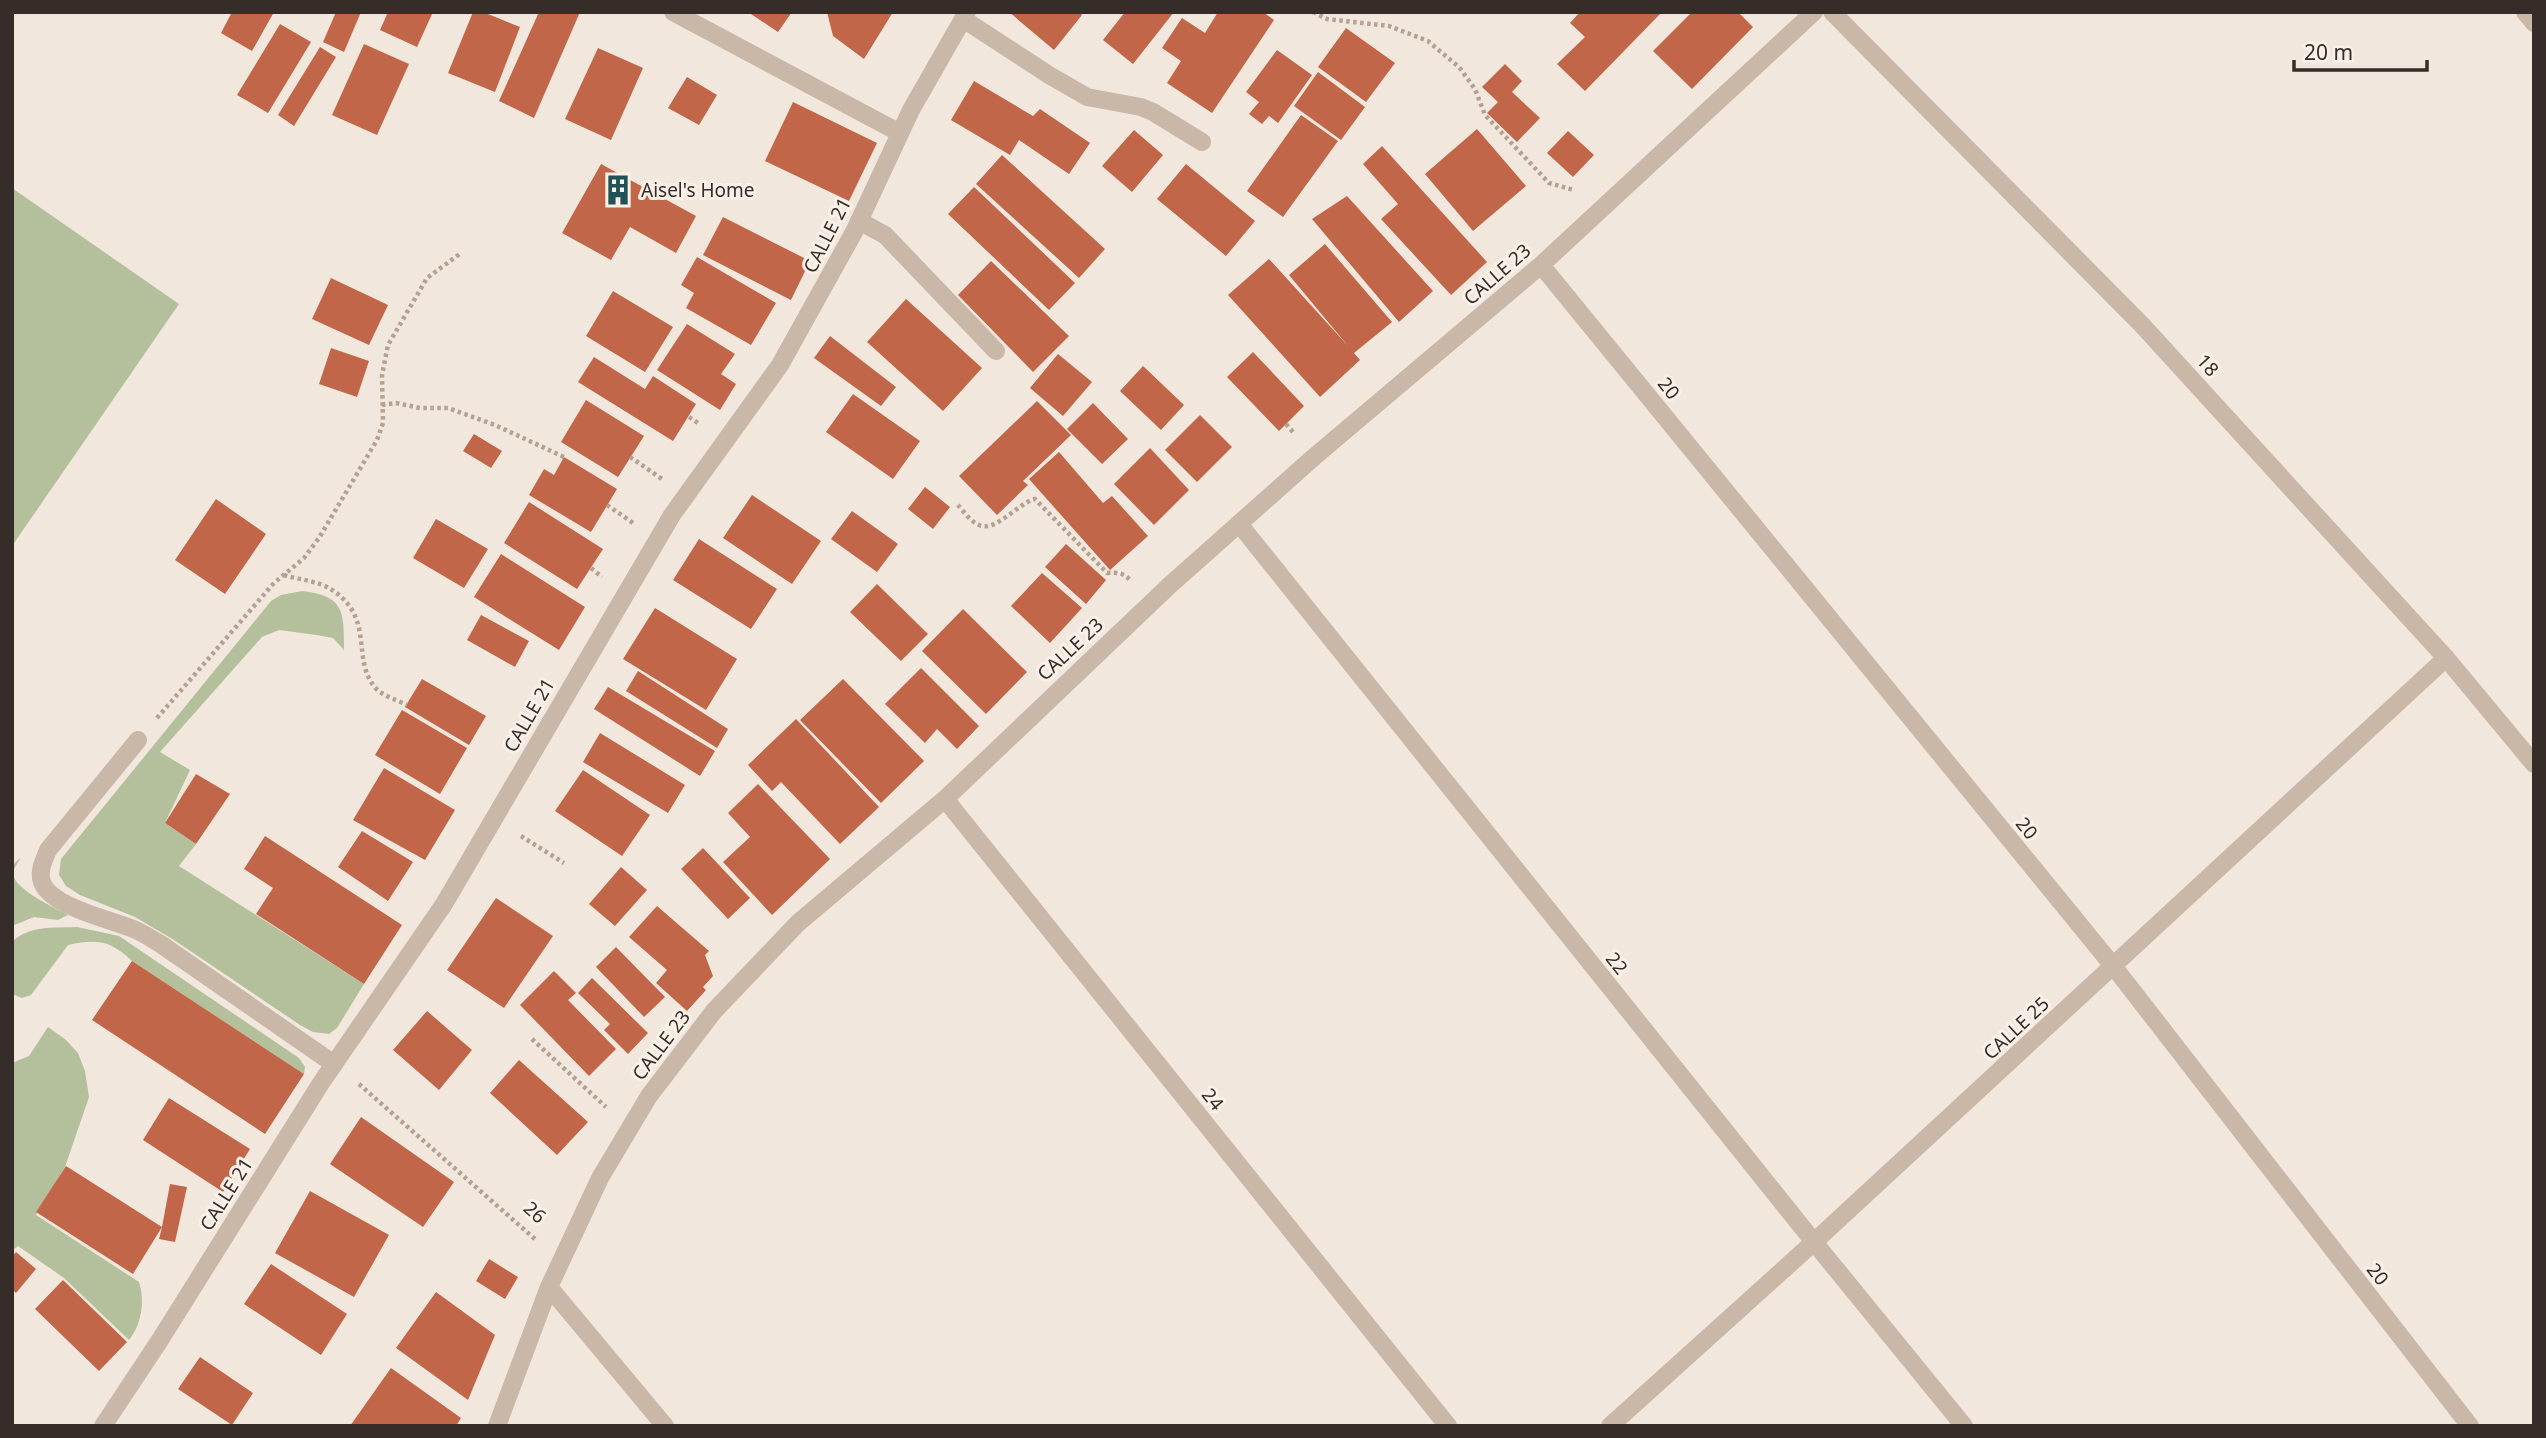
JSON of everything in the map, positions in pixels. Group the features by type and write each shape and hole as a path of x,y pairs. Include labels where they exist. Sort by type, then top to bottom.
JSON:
{"street":[{"path":"673,12 900,133"},
{"name":"CALLE 23","path":"497,1426 549,1287 600,1178 649,1096 714,1011 798,923 945,799 1151,602 1314,457 1541,265 1814,12"},
{"name":"18","path":"1832,12 2142,325 2446,657 2534,764"},
{"path":"2525,12 2534,23"},
{"path":"965,16 1049,75 1087,97 1141,107 1202,142"},
{"name":"CALLE 21","path":"103,1426 334,1064 444,904 672,515 780,365 859,221 900,133 965,16"},
{"path":"859,221 885,234 996,351"},
{"name":"20","path":"1541,265 2114,967 2470,1426"},
{"name":"22","path":"1240,525 1964,1426"},
{"name":"CALLE 25","path":"1610,1426 2114,967 2446,657"},
{"path":"138,740 48,850 41,867 41,881 48,891 62,901 140,932 162,945 334,1064"},
{"name":"24","path":"945,799 1448,1426"},
{"path":"549,1287 665,1426"}],"path":[{"path":"1313,12 1327,19 1389,26 1428,41 1459,67 1475,89 1485,115 1549,183 1608,201"},
{"path":"138,740 283,574 304,558 334,514 377,440 383,423 382,375 388,345 428,278 461,253"},
{"path":"382,405 396,403 420,408 448,408 495,425 564,457"},
{"path":"958,505 981,527 990,527 1027,501 1035,499 1107,573 1125,575 1151,602"},
{"path":"283,574 317,583 334,591 351,606 360,628 370,680 375,689 407,705"},
{"path":"494,818 564,863"},
{"path":"532,1039 630,1129"},
{"name":"26","path":"334,1064 375,1096 402,1124 537,1242 547,1260 549,1287"}],"green space":[{"path":"12,188 179,304 12,546"},
{"path":"302,591 327,597 339,608 344,650 333,638 317,635 279,630 262,637 160,752 190,770 165,823 196,844 179,866 364,984 337,1028 329,1034 313,1032 300,1025 174,940 135,917 80,895 66,886 59,875 61,859 271,601 281,595"},
{"path":"21,857 13,872 14,878 26,891 68,915 58,920 34,917 12,926 12,866"},
{"path":"77,927 119,936 299,1058 305,1067 304,1074 117,949 103,943 68,945 31,995 22,998 12,994 12,942 34,930"},
{"path":"48,1027 78,1053 85,1071 89,1097 65,1167 36,1215 139,1282 141,1312 137,1327 129,1340 64,1278 18,1246 12,1251 12,1063 29,1056"}],"building":[{"path":"232,12 274,12 252,51 221,33"},
{"path":"336,12 361,12 344,52 323,42"},
{"path":"388,12 433,12 417,47 380,30"},
{"path":"473,12 483,12 520,27 495,92 448,73"},
{"path":"539,12 580,12 534,118 499,101"},
{"path":"748,12 792,12 778,32"},
{"path":"827,12 893,12 864,59 833,36"},
{"path":"1009,12 1079,12 1082,15 1054,50"},
{"path":"1125,12 1174,12 1133,64 1103,40"},
{"path":"1218,12 1263,12 1274,20 1212,113 1167,83 1181,61 1162,48 1182,18 1205,33"},
{"path":"1580,12 1662,12 1585,91 1557,64 1585,37 1570,23"},
{"path":"1692,12 1738,12 1753,27 1692,89 1653,51"},
{"path":"280,24 311,42 268,113 237,95"},
{"path":"1346,28 1395,63 1366,102 1318,67"},
{"path":"364,44 409,64 377,135 332,115"},
{"path":"320,47 336,57 294,126 278,115"},
{"path":"598,48 643,68 611,140 565,119"},
{"path":"1277,50 1312,75 1278,123 1269,116 1262,124 1249,114 1259,102 1246,92"},
{"path":"1505,64 1522,81 1512,92 1540,118 1517,142 1487,113 1498,102 1482,87"},
{"path":"1318,72 1365,107 1341,140 1294,106"},
{"path":"687,77 717,95 699,125 668,108"},
{"path":"974,81 1033,116 1040,109 1090,143 1069,174 1019,140 1010,155 951,120"},
{"path":"793,102 877,143 849,201 765,161"},
{"path":"1301,115 1338,141 1283,217 1247,191"},
{"path":"1477,129 1526,186 1473,231 1425,174"},
{"path":"1134,130 1163,155 1132,192 1102,166"},
{"path":"1568,131 1594,155 1573,177 1547,153"},
{"path":"1382,146 1487,262 1451,295 1381,219 1398,204 1363,164"},
{"path":"1002,155 1105,249 1079,278 976,184"},
{"name":"Aisel's Home","path":"601,164 696,216 676,253 630,227 611,260 562,233"},
{"path":"1186,164 1255,221 1226,256 1157,199"},
{"path":"974,187 1075,283 1049,310 948,214"},
{"path":"1347,196 1433,291 1399,322 1312,219"},
{"path":"723,217 810,261 791,300 703,255"},
{"path":"1325,244 1392,322 1354,353 1360,360 1320,397 1228,295 1269,259 1348,346 1289,275"},
{"path":"697,257 776,303 751,345 686,308 694,293 681,285"},
{"path":"991,261 1069,336 1033,372 958,295"},
{"path":"331,278 388,305 369,345 312,319"},
{"path":"613,291 673,327 645,372 586,336"},
{"path":"906,299 982,368 943,411 867,342"},
{"path":"687,324 735,354 721,374 736,384 720,410 657,370"},
{"path":"830,336 896,387 881,406 814,358"},
{"path":"331,348 369,361 357,397 319,384"},
{"path":"1253,352 1304,406 1279,431 1227,377"},
{"path":"1058,354 1092,382 1063,416 1030,388"},
{"path":"594,357 645,389 653,376 696,404 673,441 578,382"},
{"path":"1143,366 1184,405 1161,430 1120,391"},
{"path":"853,394 920,441 893,479 826,432"},
{"path":"586,400 644,436 618,477 561,442"},
{"path":"1037,401 1071,435 1023,481 1028,485 997,515 959,476"},
{"path":"1093,403 1128,439 1102,464 1067,429"},
{"path":"1200,415 1232,447 1197,482 1165,450"},
{"path":"474,434 502,451 491,468 463,451"},
{"path":"1150,448 1189,490 1154,525 1114,484"},
{"path":"1059,452 1103,503 1112,496 1148,536 1110,570 1029,479"},
{"path":"564,457 617,489 591,532 529,495 544,469 554,475"},
{"path":"925,487 950,507 933,529 908,509"},
{"path":"752,495 821,541 792,584 723,538"},
{"path":"216,499 266,534 225,594 175,560"},
{"path":"529,502 603,549 577,589 504,543"},
{"path":"852,511 898,544 877,572 831,539"},
{"path":"436,519 488,549 464,588 413,558"},
{"path":"699,539 777,589 751,629 673,580"},
{"path":"1066,544 1106,580 1086,604 1045,567"},
{"path":"501,554 585,607 559,650 474,597"},
{"path":"1042,573 1082,608 1050,643 1011,606"},
{"path":"877,584 928,634 901,661 850,612"},
{"path":"655,608 737,659 706,710 623,659"},
{"path":"963,609 1027,672 986,714 922,651"},
{"path":"481,615 529,641 515,667 467,640"},
{"path":"921,668 979,726 957,749 937,729 925,743 885,704"},
{"path":"638,671 728,729 717,748 626,691"},
{"path":"422,679 486,716 469,745 405,707"},
{"path":"843,679 924,761 881,803 800,720"},
{"path":"608,687 715,751 700,776 594,709"},
{"path":"402,710 467,748 440,794 375,755"},
{"path":"796,719 879,807 840,844 781,782 772,791 748,765"},
{"path":"600,733 685,785 668,813 583,762"},
{"path":"384,768 455,810 425,860 353,820"},
{"path":"583,770 650,815 622,856 555,811"},
{"path":"196,774 230,794 196,844 165,823"},
{"path":"758,784 830,859 772,915 723,862 750,837 728,813"},
{"path":"362,831 413,862 388,901 338,867"},
{"path":"265,836 402,925 364,984 256,914 273,888 244,869"},
{"path":"703,848 750,898 728,919 681,869"},
{"path":"621,867 647,890 615,926 589,904"},
{"path":"496,898 553,936 504,1008 447,970"},
{"path":"657,906 709,951 705,955 713,976 703,987 706,990 687,1011 656,983 667,970 629,937"},
{"path":"616,947 665,997 644,1017 596,967"},
{"path":"132,961 304,1074 265,1134 92,1020"},
{"path":"554,971 576,993 568,1000 616,1049 589,1076 520,1005"},
{"path":"592,978 648,1033 628,1054 604,1030 610,1024 578,993"},
{"path":"427,1011 472,1050 439,1090 393,1050"},
{"path":"519,1060 588,1122 557,1155 490,1093"},
{"path":"169,1098 250,1149 223,1192 143,1140"},
{"path":"361,1117 454,1182 423,1227 330,1164"},
{"path":"66,1166 162,1227 133,1274 36,1212"},
{"path":"170,1184 187,1187 175,1242 159,1239"},
{"path":"310,1191 389,1235 354,1297 275,1253"},
{"path":"16,1252 36,1269 16,1293 12,1289 12,1257"},
{"path":"489,1259 518,1277 505,1299 476,1281"},
{"path":"271,1264 347,1314 321,1355 244,1304"},
{"path":"63,1280 127,1342 99,1371 35,1309"},
{"path":"436,1292 495,1335 468,1400 396,1348"},
{"path":"200,1357 253,1393 232,1425 178,1389"},
{"path":"391,1368 461,1418 456,1426 350,1426"}],"place":[{"name":"Aisel's Home","path":"618,190"}]}
